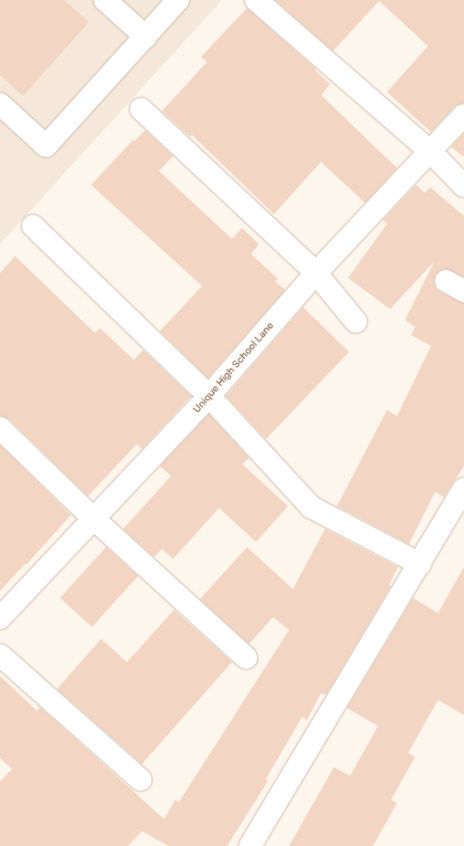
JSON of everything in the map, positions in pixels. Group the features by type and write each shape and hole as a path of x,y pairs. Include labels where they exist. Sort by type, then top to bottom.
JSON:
{"street":[{"path":"105,0 146,37"},
{"path":"0,104 46,146 178,0"},
{"path":"256,0 431,152 464,186"},
{"path":"140,109 316,273 356,322"},
{"name":"Unique High School Lane","path":"0,618 209,396 316,273 431,152 464,115"},
{"path":"33,226 209,396 311,507 420,564"},
{"path":"0,428 94,519 246,658"},
{"path":"250,846 464,489"},
{"path":"0,655 141,780"}],"shaded area":[{"path":"0,0 222,0 0,244"}],"building":[{"path":"0,0 64,0 89,22 23,96 0,75"},
{"path":"275,0 464,0 464,103 455,106 431,132 387,92 428,46 379,1 333,51"},
{"path":"247,8 316,69 315,70 330,84 321,95 397,168 365,203 321,162 274,214 192,135 190,137 162,111 207,62 201,57"},
{"path":"145,130 173,156 159,171 232,239 242,228 259,244 251,254 278,279 275,281 285,290 208,378 160,331 202,286 91,185 133,140 135,141"},
{"path":"464,133 464,157 451,147"},
{"path":"416,185 425,193 430,187 464,216 464,277 445,269 440,270 435,275 434,281 435,287 440,292 464,303 464,466 444,497 435,492 409,544 337,506 387,410 397,416 431,346 411,335 415,327 405,320 434,262 390,309 348,278 387,224 383,220"},
{"path":"15,256 95,333 100,328 134,360 143,350 191,396 142,449 137,444 88,496 9,419 0,416 0,273"},
{"path":"303,307 349,352 266,439 226,396"},
{"path":"209,414 249,458 242,464 288,506 256,542 219,508 173,559 162,549 154,557 123,529 171,476 160,466"},
{"path":"0,445 71,515 26,565 25,564 0,591"},
{"path":"325,529 398,567 389,585 391,586 326,695 321,693 307,720 302,717 266,779 268,781 227,846 168,846 142,831 128,846 0,846 0,782 12,769 0,758 0,676 37,711 40,707 164,819 175,800 179,802 289,630 273,617 249,644 200,599 247,547 293,589"},
{"path":"106,547 138,576 92,627 60,598"},
{"path":"464,567 464,715 438,700 408,753 415,757 391,800 397,803 373,846 289,846 334,767 350,776 378,726 347,708 413,598 438,613"},
{"path":"174,610 232,662 142,764 57,689 101,639 127,662"}]}
